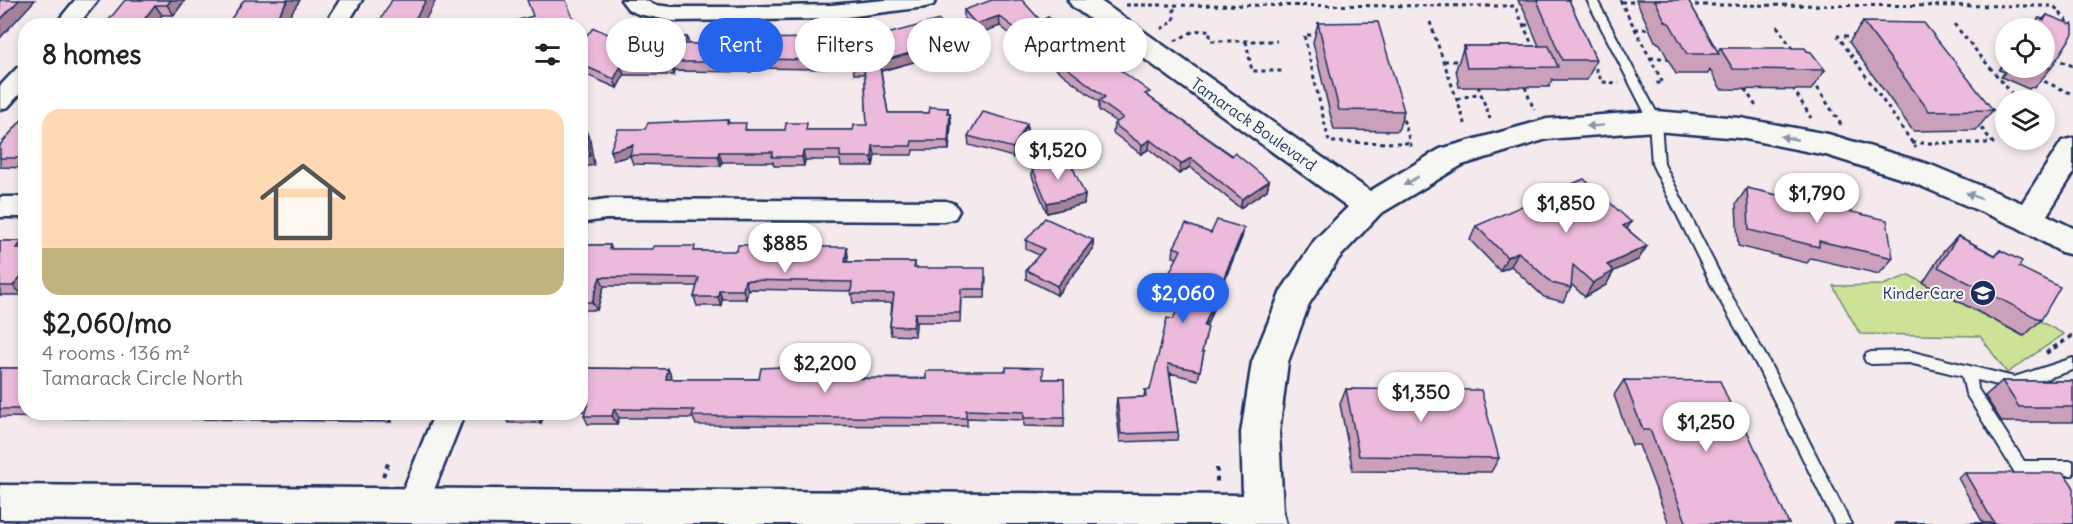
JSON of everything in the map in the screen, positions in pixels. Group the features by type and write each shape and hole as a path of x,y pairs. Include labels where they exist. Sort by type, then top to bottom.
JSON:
{"street":[{"path":"72,18 87,0"},
{"path":"340,18 351,0"},
{"path":"634,2 652,12 672,14 803,14 858,12 926,0"},
{"name":"Tamarack Boulevard","path":"1081,0 1369,206"},
{"path":"0,101 18,81"},
{"path":"0,502 413,505 841,517 1265,518 1260,433 1270,362 1293,300 1327,249 1369,206 1451,157 1547,129 1655,121 1740,128 1828,145 1920,173 2028,219 2073,243"},
{"path":"2028,219 2073,148"},
{"path":"0,207 18,207"},
{"path":"588,212 606,209 946,211"},
{"path":"413,505 447,420"}],"lane":[{"path":"1592,0 1655,121 1658,164 1720,288 1762,362 1843,524"},
{"path":"1870,358 1909,357 2014,383 2073,364"},
{"path":"1969,372 1971,390 2020,468 2073,468"}],"path":[{"path":"1168,0 1169,5"},
{"path":"1219,0 1220,5"},
{"path":"1269,0 1270,6"},
{"path":"1316,0 1318,6"},
{"path":"1359,0 1361,6"},
{"path":"1410,0 1411,6"},
{"path":"1460,0 1462,6"},
{"path":"1724,0 1727,5"},
{"path":"1774,0 1778,6"},
{"path":"1816,0 1820,6"},
{"path":"1862,0 1866,6"},
{"path":"1905,0 1909,6"},
{"path":"1947,0 1952,6"},
{"path":"1620,1 1637,2"},
{"path":"1620,1 1663,83 1645,83"},
{"path":"1124,5 1515,6 1535,52"},
{"path":"1159,30 1174,21 1174,5"},
{"path":"1684,5 2054,6 2068,22 2073,24"},
{"path":"1430,22 1466,126"},
{"path":"1954,24 2009,90"},
{"path":"1524,25 1530,25"},
{"path":"1777,26 1800,60"},
{"path":"1635,29 1650,29"},
{"path":"1174,41 1194,31 1209,30 1211,41 1277,41"},
{"path":"1325,35 1304,35 1329,142 1410,143"},
{"path":"1859,36 1838,36 1918,151"},
{"path":"1246,41 1252,71 1283,71"},
{"path":"1588,54 1602,82 1621,83"},
{"path":"1650,58 1668,58"},
{"path":"2055,59 2073,66"},
{"path":"1444,61 1468,61"},
{"path":"1585,62 1592,62"},
{"path":"2036,78 2070,93"},
{"path":"1812,80 1844,129"},
{"path":"1478,86 1490,119"},
{"path":"1525,87 1534,110"},
{"path":"1793,88 1813,122"},
{"path":"1745,89 1759,111"},
{"path":"1457,99 1480,93"},
{"path":"1400,110 1412,148"},
{"path":"1912,142 1993,143 1972,116"},
{"path":"383,476 390,461"},
{"path":"1217,468 1217,484"}],"green space":[{"path":"1909,275 2023,336 2034,318 2064,334 2007,373 1980,336 1860,334 1833,286 1883,285"}],"building":[{"path":"0,0 19,0 0,20"},
{"path":"125,0 171,0 167,5 155,5 145,18 110,18"},
{"path":"244,0 288,0 276,18 232,18"},
{"path":"392,0 426,0 416,18 382,18"},
{"path":"527,0 566,0 573,18 526,18 533,16"},
{"path":"992,0 1022,0 1038,18 1003,19 999,16 991,19 971,18 964,10"},
{"path":"1537,0 1569,0 1596,60 1562,60"},
{"path":"1655,0 1688,0 1719,54 1687,54 1670,24 1665,21"},
{"path":"2055,18 2073,25 2073,34 2055,62"},
{"path":"1378,22 1404,111 1339,110 1318,23"},
{"path":"1863,22 1924,23 1993,110 1929,111"},
{"path":"594,28 606,33 606,72 618,72 614,79 588,68 588,34"},
{"path":"907,29 907,54 895,57 895,32"},
{"path":"783,38 795,38 795,60 783,59"},
{"path":"686,44 698,44 698,62 686,62"},
{"path":"1464,46 1549,46 1558,67 1467,68"},
{"path":"1720,48 1805,48 1825,70 1733,69"},
{"path":"864,72 881,72 888,113 929,113 930,107 948,108 947,113 950,113 948,141 912,141 911,146 873,146 872,157 840,157 840,151 803,151 802,157 772,157 773,152 719,152 718,156 630,155 633,145 610,151 618,129 645,129 648,123 728,120 727,123 746,123 745,130 785,130 786,123 807,123 806,130 853,130 854,125 867,125"},
{"path":"1072,72 1123,72 1150,92 1145,94 1232,156 1235,153 1269,181 1242,199 1191,158 1181,164 1150,140 1142,145 1114,124 1123,118 1099,101 1105,97"},
{"path":"983,112 1027,124 1013,148 968,136"},
{"path":"18,124 18,158 0,158 0,145"},
{"path":"1069,159 1085,195 1047,203 1032,167"},
{"path":"1584,179 1631,222 1623,226 1647,246 1607,265 1614,271 1593,283 1573,265 1571,288 1552,283 1518,252 1507,257 1476,226"},
{"path":"1747,188 1887,220 1893,258 1819,241 1819,247 1749,230"},
{"path":"1045,218 1093,240 1057,286 1026,270 1044,249 1026,240"},
{"path":"1217,220 1244,228 1204,326 1208,327 1200,371 1168,364 1178,432 1121,434 1117,398 1146,397 1145,390 1150,390 1167,318 1173,319 1188,287 1166,280 1181,250 1174,247 1186,224 1211,233"},
{"path":"1958,236 1996,256 2000,250 2022,261 2019,267 2060,287 2041,320 1938,267"},
{"path":"0,241 18,241 18,280 13,286 0,286"},
{"path":"588,245 610,245 609,249 695,246 694,251 737,251 738,245 772,245 770,255 809,255 810,247 847,247 845,262 915,262 914,268 985,268 985,289 961,289 960,313 915,313 913,327 890,326 894,294 851,294 852,282 745,280 743,290 719,290 718,297 694,297 699,278 600,277 592,302 588,302"},
{"path":"831,366 829,378 926,379 926,371 1006,371 1006,367 1043,368 1043,379 1064,379 1065,418 1024,418 1024,412 966,410 966,418 692,416 694,410 614,409 612,416 588,416 588,368 668,369 666,379 759,379 761,368"},
{"path":"0,368 18,368 18,409 0,409"},
{"path":"1624,380 1720,381 1738,422 1743,422 1789,524 1687,524 1650,430 1643,430"},
{"path":"2002,381 2073,381 2073,407 2019,407"},
{"path":"1346,389 1481,390 1499,458 1359,456"},
{"path":"1965,473 2064,473 2073,486 2073,524 1896,523 1994,523"}],"place":[{"name":"KinderCare","path":"1983,293"}]}
